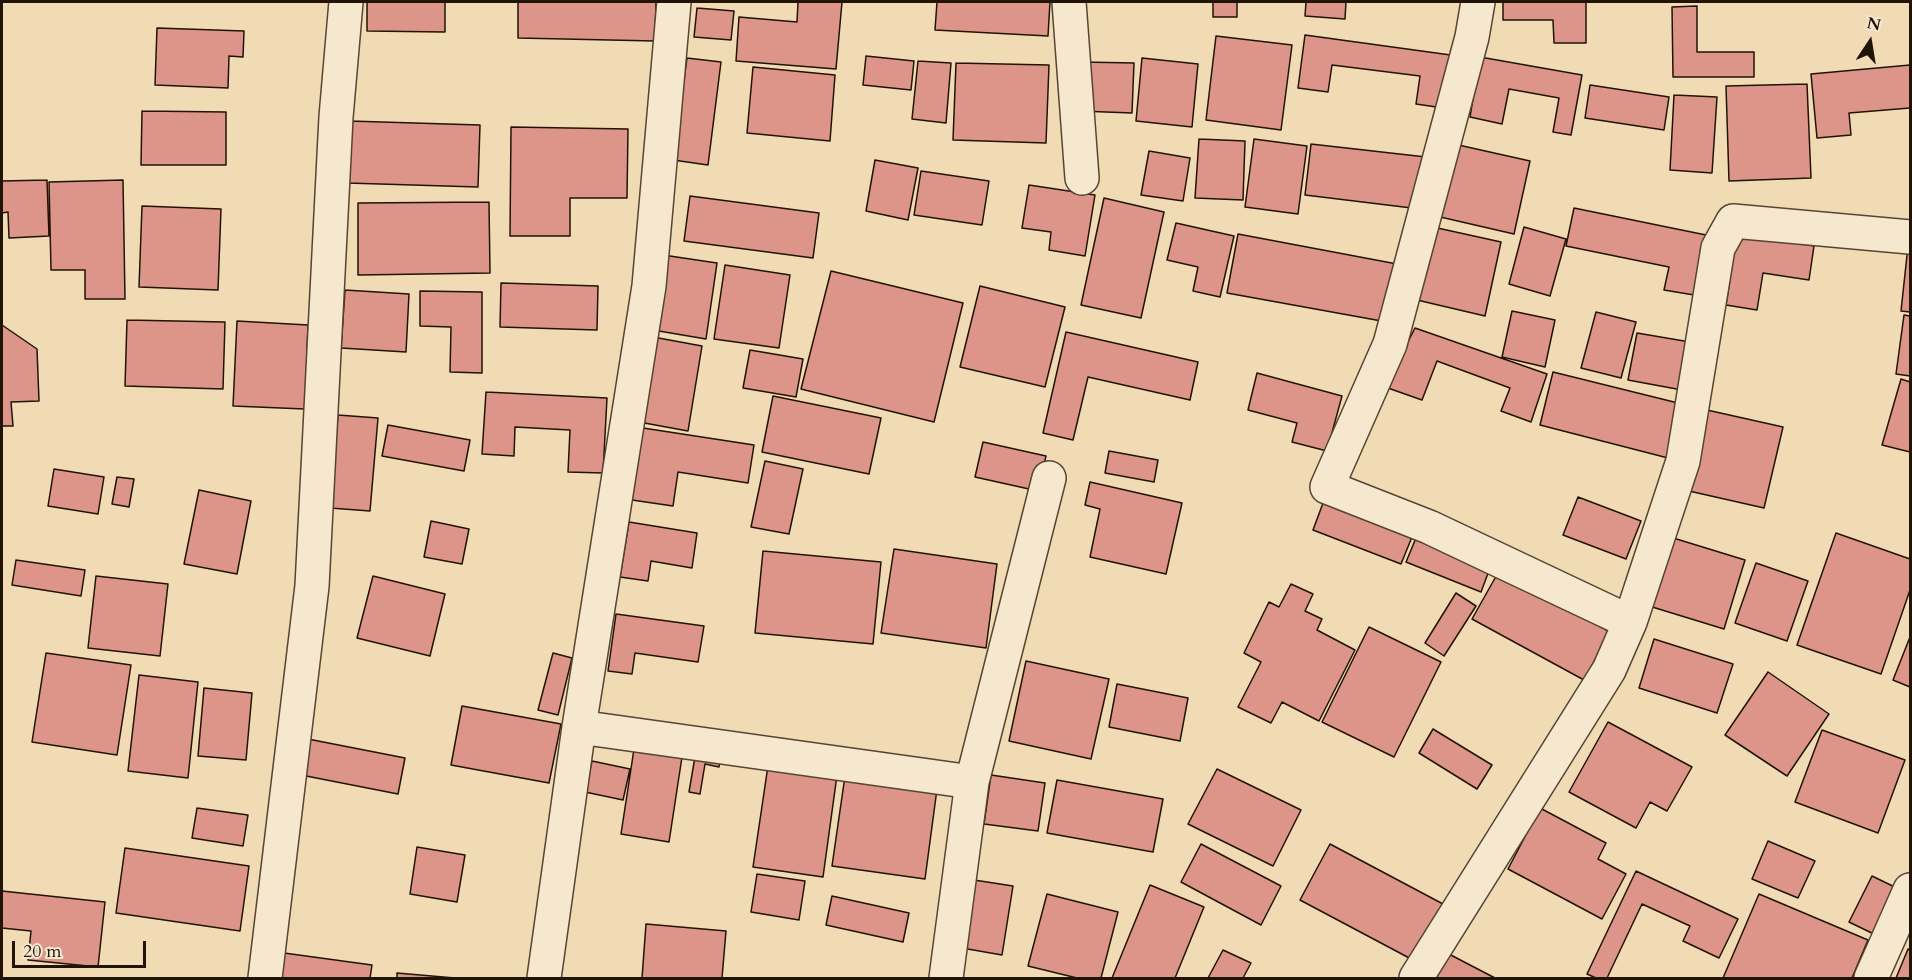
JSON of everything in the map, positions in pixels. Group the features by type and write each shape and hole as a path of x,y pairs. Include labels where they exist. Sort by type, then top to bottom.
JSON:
{"street":[{"path":"265,978 312,586 336,117 346,2"},
{"path":"544,978 579,727 649,286 674,2"},
{"path":"1069,2 1082,178"},
{"path":"1478,2 1466,61 1390,344 1327,487 1429,527 1630,622"},
{"path":"1416,978 1609,670 1630,622 1683,461 1718,248 1733,221 1911,237"},
{"path":"946,978 972,782 1049,478"},
{"path":"579,727 972,782"},
{"path":"1871,978 1911,890"}],"building":[{"path":"367,2 445,2 445,32 367,31"},
{"path":"518,2 656,2 655,41 518,38"},
{"path":"798,2 842,2 836,69 736,61 739,17 797,22"},
{"path":"937,2 1050,2 1048,36 935,30"},
{"path":"1213,2 1237,2 1237,17 1213,17"},
{"path":"1306,2 1346,2 1345,19 1305,16"},
{"path":"1503,2 1586,2 1586,43 1554,43 1553,20 1503,20"},
{"path":"1697,6 1697,52 1754,52 1754,77 1673,77 1672,7"},
{"path":"697,8 734,11 731,40 694,37"},
{"path":"157,28 244,31 243,57 229,56 228,88 155,85"},
{"path":"1305,35 1458,56 1450,109 1416,104 1420,76 1332,65 1328,92 1298,88"},
{"path":"1216,36 1292,45 1281,130 1206,120"},
{"path":"866,56 914,61 911,90 863,85"},
{"path":"1480,57 1582,75 1571,135 1553,132 1559,98 1509,89 1502,124 1470,117"},
{"path":"687,58 721,62 708,165 673,160"},
{"path":"1142,58 1198,64 1192,127 1136,121"},
{"path":"918,61 951,63 946,123 912,119"},
{"path":"1082,62 1134,63 1132,113 1080,111"},
{"path":"956,63 1049,65 1046,143 953,140"},
{"path":"1910,65 1910,108 1849,113 1851,135 1817,138 1811,74"},
{"path":"753,67 835,75 830,141 747,133"},
{"path":"1807,84 1811,178 1729,181 1726,86"},
{"path":"1590,85 1669,97 1664,130 1585,118"},
{"path":"1674,95 1717,97 1712,173 1670,170"},
{"path":"142,111 226,112 226,165 141,165"},
{"path":"349,121 480,125 478,187 347,183"},
{"path":"511,127 628,129 627,198 570,198 570,236 510,236"},
{"path":"1199,139 1245,141 1243,200 1195,198"},
{"path":"1254,139 1307,146 1298,214 1245,207"},
{"path":"1311,144 1426,157 1420,209 1305,195"},
{"path":"1454,144 1530,161 1514,234 1436,216"},
{"path":"1149,151 1190,158 1183,201 1141,195"},
{"path":"875,160 918,168 908,220 866,211"},
{"path":"921,171 989,181 982,225 914,215"},
{"path":"47,180 49,236 9,238 8,212 2,213 2,181"},
{"path":"123,180 125,299 85,299 85,270 51,270 49,182"},
{"path":"1029,185 1095,195 1085,256 1049,250 1051,232 1022,228"},
{"path":"690,196 819,213 813,258 684,241"},
{"path":"1104,198 1164,212 1141,318 1081,305"},
{"path":"489,202 490,273 358,275 358,203"},
{"path":"142,206 221,209 218,290 139,287"},
{"path":"1574,208 1706,235 1694,295 1664,290 1669,267 1566,246"},
{"path":"1176,223 1234,236 1220,297 1193,291 1198,267 1167,260"},
{"path":"1433,227 1501,242 1485,316 1417,300"},
{"path":"1524,227 1566,239 1550,296 1509,284"},
{"path":"1737,233 1814,246 1809,280 1763,273 1757,310 1726,305"},
{"path":"1238,234 1397,264 1387,322 1227,293"},
{"path":"1908,246 1910,246 1910,312 1901,311"},
{"path":"663,255 717,263 706,339 653,330"},
{"path":"725,265 790,275 779,348 714,339"},
{"path":"831,271 963,303 934,422 801,389"},
{"path":"501,283 598,286 597,330 500,327"},
{"path":"980,286 1065,307 1045,387 960,367"},
{"path":"345,290 409,294 406,352 341,348"},
{"path":"420,291 482,292 482,373 450,372 451,327 420,326"},
{"path":"1512,311 1555,320 1545,367 1502,357"},
{"path":"1596,312 1636,322 1621,378 1581,368"},
{"path":"1904,315 1910,316 1910,376 1896,374"},
{"path":"127,320 225,322 223,389 125,386"},
{"path":"237,321 308,325 305,409 233,406"},
{"path":"2,325 37,349 39,401 11,402 13,426 2,426"},
{"path":"1415,328 1547,374 1531,422 1501,411 1510,388 1437,361 1422,400 1385,387"},
{"path":"1066,332 1198,362 1190,400 1088,377 1073,440 1043,433"},
{"path":"1637,333 1690,342 1682,390 1628,380"},
{"path":"653,337 702,346 688,431 639,422"},
{"path":"750,350 803,359 796,397 743,388"},
{"path":"1553,372 1682,404 1668,458 1540,425"},
{"path":"1257,373 1342,396 1327,451 1292,442 1297,423 1248,410"},
{"path":"1901,379 1910,382 1910,452 1882,445"},
{"path":"486,392 607,398 603,473 568,472 570,430 515,427 514,456 482,454"},
{"path":"773,396 881,418 869,474 762,452"},
{"path":"1707,410 1783,427 1764,508 1689,491"},
{"path":"338,415 378,418 370,511 330,508"},
{"path":"388,425 470,440 464,471 382,456"},
{"path":"643,428 754,445 748,483 678,472 673,506 632,500"},
{"path":"983,442 1046,456 1038,491 975,477"},
{"path":"1109,451 1158,460 1154,482 1105,473"},
{"path":"765,461 803,469 789,534 751,527"},
{"path":"54,469 104,477 98,514 48,506"},
{"path":"117,477 134,479 129,507 112,504"},
{"path":"1090,482 1182,503 1166,574 1090,557 1100,509 1085,505"},
{"path":"199,490 251,501 237,574 184,564"},
{"path":"1578,497 1641,521 1626,559 1563,535"},
{"path":"1323,503 1412,537 1401,564 1313,530"},
{"path":"431,521 469,529 462,564 424,557"},
{"path":"629,522 697,533 692,568 651,561 648,581 620,577"},
{"path":"1836,533 1910,559 1910,590 1881,674 1797,645"},
{"path":"1670,537 1745,560 1724,629 1649,606"},
{"path":"1416,538 1490,568 1481,592 1406,562"},
{"path":"894,549 997,564 986,648 881,633"},
{"path":"763,551 881,562 873,644 755,633"},
{"path":"16,560 85,570 81,596 12,585"},
{"path":"1756,563 1808,581 1787,641 1735,623"},
{"path":"1499,571 1610,632 1584,680 1472,619"},
{"path":"96,576 168,584 160,656 88,648"},
{"path":"373,576 445,594 430,656 357,638"},
{"path":"1291,584 1313,594 1305,611 1322,619 1317,630 1355,650 1319,721 1282,702 1271,723 1238,707 1261,662 1244,653 1269,602 1279,607"},
{"path":"1456,593 1476,606 1444,656 1425,643"},
{"path":"616,614 704,626 698,662 635,653 632,674 608,671"},
{"path":"1369,627 1441,662 1394,757 1322,722"},
{"path":"1910,637 1910,687 1893,680"},
{"path":"1654,639 1733,664 1717,713 1639,688"},
{"path":"46,653 131,665 117,755 32,742"},
{"path":"553,653 572,658 558,715 538,710"},
{"path":"1026,661 1109,679 1091,759 1009,741"},
{"path":"1768,672 1829,714 1787,776 1725,735"},
{"path":"139,675 198,682 188,778 128,771"},
{"path":"1117,684 1188,698 1180,741 1109,727"},
{"path":"204,688 252,693 246,760 198,756"},
{"path":"462,706 561,724 549,783 451,765"},
{"path":"1608,722 1692,767 1667,811 1650,802 1636,828 1569,792"},
{"path":"1433,729 1492,765 1477,789 1419,753"},
{"path":"1822,730 1905,760 1878,833 1795,802"},
{"path":"308,739 405,758 398,794 301,775"},
{"path":"634,749 682,757 669,842 621,834"},
{"path":"696,751 721,755 719,767 705,764 700,794 689,792"},
{"path":"769,759 838,768 823,877 753,867"},
{"path":"592,761 630,769 623,800 585,792"},
{"path":"1217,769 1301,810 1273,866 1188,824"},
{"path":"991,775 1045,783 1038,831 984,824"},
{"path":"845,776 937,789 925,879 832,866"},
{"path":"1057,780 1163,799 1153,852 1047,833"},
{"path":"197,808 248,815 243,846 192,838"},
{"path":"1540,808 1606,843 1598,859 1626,874 1602,919 1508,869"},
{"path":"1768,841 1815,861 1798,898 1752,879"},
{"path":"1201,844 1281,886 1261,925 1181,882"},
{"path":"1330,844 1443,904 1413,960 1300,900"},
{"path":"417,847 465,855 457,902 410,894"},
{"path":"125,848 249,866 240,931 116,913"},
{"path":"1636,871 1738,919 1719,958 1683,941 1690,926 1642,904 1607,978 1596,978 1587,974"},
{"path":"757,874 805,881 799,920 751,912"},
{"path":"1872,876 1905,892 1882,938 1849,922"},
{"path":"974,880 1013,886 1002,955 962,948"},
{"path":"1150,885 1204,907 1175,978 1112,978"},
{"path":"2,891 105,902 98,967 28,960 31,931 2,928"},
{"path":"1047,894 1118,912 1101,978 1077,978 1028,966"},
{"path":"1759,894 1868,940 1852,978 1723,978"},
{"path":"832,896 909,913 903,942 826,925"},
{"path":"646,924 726,931 722,978 642,978"},
{"path":"1908,949 1910,950 1910,978 1896,978"},
{"path":"1223,950 1251,963 1243,978 1208,978"},
{"path":"1445,952 1495,978 1431,978"},
{"path":"284,953 372,965 370,978 281,978"},
{"path":"397,973 455,978 397,978"}]}
